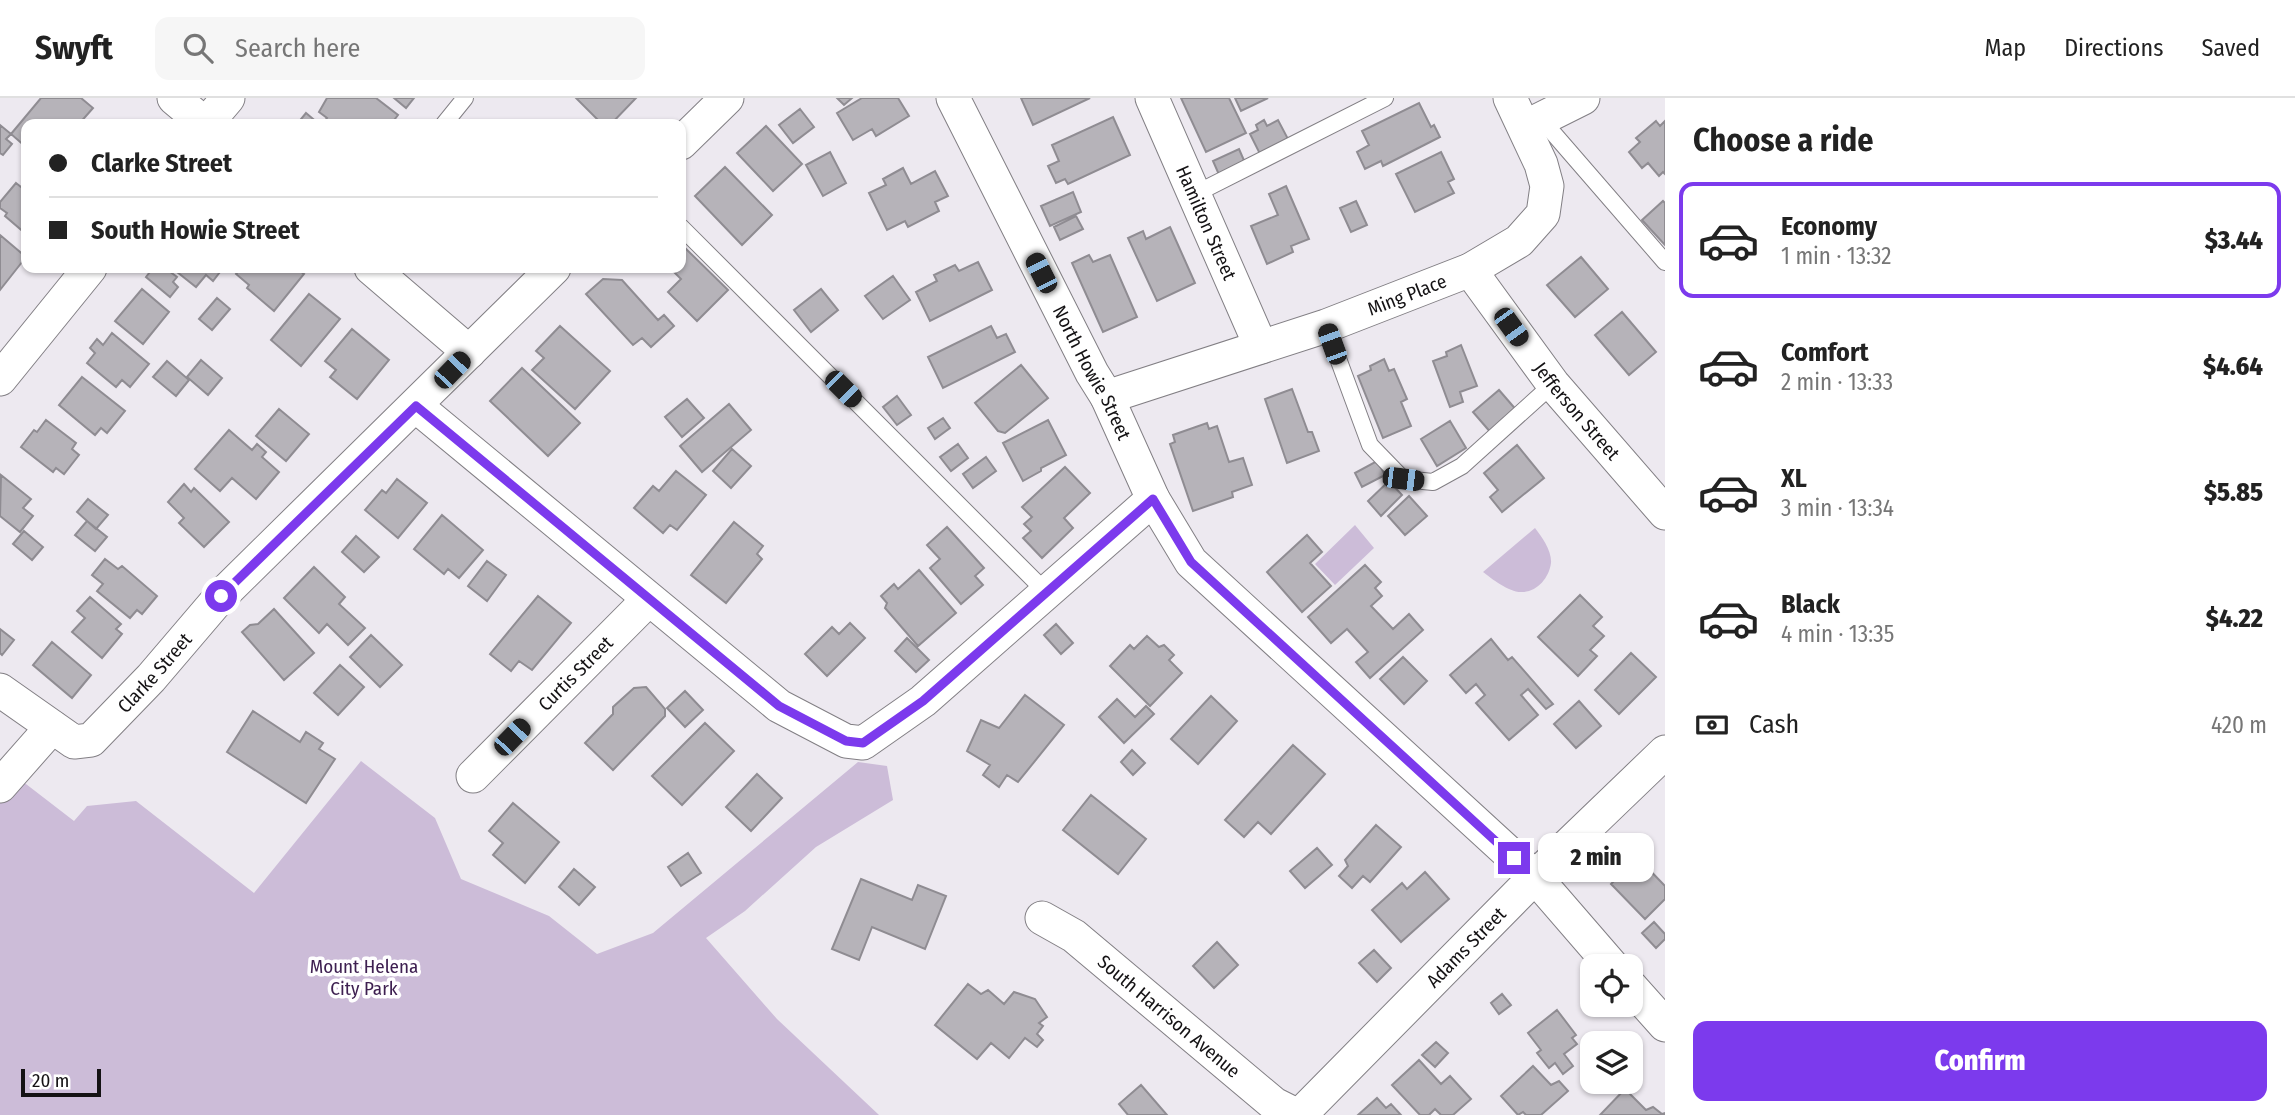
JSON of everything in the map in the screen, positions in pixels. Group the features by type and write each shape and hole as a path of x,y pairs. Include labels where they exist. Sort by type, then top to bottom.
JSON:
{"street":[{"path":"174,98 200,119"},
{"path":"210,119 228,98"},
{"path":"686,139 727,98"},
{"name":"North Howie Street","path":"953,98 1092,373 1107,397 1153,499 1191,562 1535,877 1602,954"},
{"name":"Hamilton Street","path":"1152,98 1261,347"},
{"path":"1525,115 1583,98"},
{"name":"Ming Place","path":"1107,397 1326,326 1470,270 1519,241 1543,214 1547,186 1525,115"},
{"name":"Jefferson Street","path":"1470,270 1553,384 1665,513"},
{"path":"0,379 86,273"},
{"path":"377,273 470,352"},
{"name":"Clarke Street","path":"63,735 91,740 151,678 221,596 549,273"},
{"path":"416,406 779,706 846,741 863,743 923,701 1153,499"},
{"name":"Curtis Street","path":"473,776 648,600"},
{"path":"0,690 63,735 0,786"},
{"name":"Adams Street","path":"1298,1115 1535,877 1665,752"},
{"name":"South Harrison Avenue","path":"1042,918 1074,936 1275,1104 1298,1115"},
{"path":"1643,1000 1665,1025"}],"lane":[{"path":"448,119 465,98"},
{"path":"1195,194 1385,98"},
{"path":"1525,115 1665,262"},
{"path":"686,232 1047,593"},
{"path":"1326,326 1370,445 1403,479 1433,482 1462,466 1553,384"}],"green space":[{"path":"1355,525 1374,548 1335,585 1315,564"},
{"path":"1535,528 1546,544 1551,558 1548,574 1537,587 1517,592 1483,572"},
{"name":"Mount Helena City Park","path":"361,761 435,818 461,879 549,916 597,954 653,933 858,762 887,766 893,800 816,847 745,911 706,938 777,1019 879,1115 0,1115 0,764 74,821 87,806 136,801 254,893"}],"building":[{"path":"41,98 81,98 93,108 83,119 24,119"},
{"path":"327,98 376,98 398,115 395,119 326,119 319,112"},
{"path":"394,98 414,98 406,108"},
{"path":"576,98 636,98 616,119 597,119"},
{"path":"837,98 852,98 844,105"},
{"path":"862,98 898,98 909,116 876,136 872,129 853,140 837,113"},
{"path":"1021,98 1090,98 1033,125"},
{"path":"1181,98 1229,98 1246,133 1206,152"},
{"path":"1235,98 1268,98 1241,111"},
{"path":"1419,103 1431,127 1434,125 1440,137 1383,166 1381,161 1365,169 1357,152 1369,145 1362,131"},
{"path":"800,109 814,127 793,143 779,125"},
{"path":"306,113 313,119 301,119"},
{"path":"1113,117 1130,155 1068,184 1065,179 1056,183 1048,166 1059,161 1052,145"},
{"path":"1264,120 1267,126 1278,120 1288,139 1260,154 1250,134 1258,130 1256,125"},
{"path":"1656,121 1660,126 1665,121 1665,174 1663,172 1659,176 1648,163 1642,168 1629,152 1640,142 1636,138"},
{"path":"21,122 21,143 11,134"},
{"path":"0,125 11,134 6,139 12,144 3,155 0,153"},
{"path":"766,126 802,164 773,191 737,153"},
{"path":"1239,149 1246,165 1220,177 1213,161"},
{"path":"830,152 846,183 823,196 806,165"},
{"path":"1441,152 1454,179 1448,182 1454,193 1415,212 1396,174"},
{"path":"725,167 772,215 742,245 695,196"},
{"path":"903,168 911,184 935,171 948,196 935,202 939,211 908,227 905,221 887,230 869,193 886,185 883,179"},
{"path":"16,183 21,187 21,230 5,216 7,213 0,208 0,202"},
{"path":"1286,186 1309,239 1291,246 1293,252 1267,264 1251,226 1278,215 1269,194"},
{"path":"1073,192 1081,212 1050,226 1041,206"},
{"path":"1356,201 1367,225 1351,232 1340,208"},
{"path":"1663,201 1665,203 1665,245 1642,220"},
{"path":"1076,216 1083,229 1060,240 1054,227"},
{"path":"1170,227 1195,283 1157,301 1128,238 1143,231 1146,239"},
{"path":"0,235 21,253 21,263 0,290"},
{"path":"686,249 728,290 697,321 668,292 681,279 675,273 686,273"},
{"path":"1089,255 1093,262 1110,255 1137,317 1103,332 1072,263"},
{"path":"1581,257 1608,289 1575,317 1547,285"},
{"path":"978,262 992,290 930,321 916,292 937,281 934,275 955,265 959,271"},
{"path":"149,273 172,273 177,277 173,282 178,287 170,297 146,277"},
{"path":"178,273 219,273 213,281 206,275 196,287"},
{"path":"236,274 304,274 274,311 247,288 249,285"},
{"path":"893,276 910,300 883,319 865,296"},
{"path":"603,279 622,280 658,320 664,315 674,326 651,347 642,338 633,345 586,294"},
{"path":"142,289 169,312 143,344 115,321"},
{"path":"821,289 838,310 811,332 794,310"},
{"path":"309,294 340,319 301,366 271,340"},
{"path":"217,298 230,309 212,330 199,319"},
{"path":"1622,312 1656,352 1629,375 1595,335"},
{"path":"560,326 610,371 575,409 532,370 544,358 536,351"},
{"path":"991,326 997,338 1006,334 1015,352 943,388 928,357"},
{"path":"352,329 389,360 357,399 330,377 336,370 325,361"},
{"path":"112,333 149,364 130,387 122,380 116,387 87,363 95,353 90,348 97,339 103,345"},
{"path":"1461,345 1477,386 1460,392 1463,402 1450,407 1433,361 1447,356 1446,352"},
{"path":"1384,359 1389,371 1394,369 1407,399 1401,402 1411,426 1383,438 1358,376"},
{"path":"201,360 222,378 208,395 187,377"},
{"path":"167,361 189,380 176,396 153,377"},
{"path":"1021,365 1048,398 1005,433 998,431 975,403"},
{"path":"522,368 580,423 548,456 490,401"},
{"path":"82,377 125,411 107,433 101,428 95,435 59,405"},
{"path":"1292,389 1308,432 1312,432 1319,451 1287,463 1265,399"},
{"path":"1499,390 1518,412 1492,434 1473,412"},
{"path":"897,396 911,415 897,425 883,407"},
{"path":"687,399 704,418 682,437 665,417"},
{"path":"729,404 751,430 702,472 680,446"},
{"path":"279,409 309,434 286,461 256,436"},
{"path":"943,418 950,428 935,439 928,428"},
{"path":"46,420 76,443 72,449 79,455 64,474 56,468 53,472 21,447"},
{"path":"1048,420 1066,455 1023,481 1003,443"},
{"path":"1450,421 1466,448 1437,466 1421,439"},
{"path":"1207,423 1209,429 1217,426 1229,462 1243,458 1252,485 1232,492 1233,497 1193,511 1170,444 1175,442 1173,435"},
{"path":"229,430 252,450 257,444 266,452 262,457 279,472 256,499 232,478 220,491 195,469"},
{"path":"958,444 968,458 951,471 940,457"},
{"path":"1517,445 1544,478 1502,512 1490,497 1498,490 1484,473"},
{"path":"732,449 751,466 731,488 713,471"},
{"path":"986,457 996,471 973,488 963,474"},
{"path":"1377,461 1385,475 1362,487 1355,473"},
{"path":"1065,467 1090,493 1064,518 1073,528 1042,558 1023,538 1031,531 1024,524 1032,517 1022,507"},
{"path":"676,471 706,495 677,530 670,525 663,533 634,508 653,486 659,491"},
{"path":"1,475 31,499 23,508 33,516 20,532 0,516"},
{"path":"397,479 427,503 398,538 365,510 382,490 386,493"},
{"path":"1389,481 1402,495 1381,516 1368,501"},
{"path":"184,484 191,492 194,488 229,522 204,547 179,523 184,518 168,502"},
{"path":"1409,496 1427,516 1405,535 1388,516"},
{"path":"88,499 108,515 96,529 77,512"},
{"path":"442,515 483,550 459,578 448,569 444,574 414,549"},
{"path":"87,521 107,537 95,551 75,535"},
{"path":"734,522 763,546 757,554 762,559 726,603 691,575"},
{"path":"947,527 984,568 975,576 983,585 961,604 930,568 940,559 927,545"},
{"path":"24,531 43,547 32,560 13,544"},
{"path":"1307,535 1322,552 1310,563 1331,586 1302,612 1267,572"},
{"path":"356,536 379,557 364,572 342,552"},
{"path":"105,559 118,569 122,566 157,596 142,614 137,610 130,618 97,591 103,584 92,575"},
{"path":"487,561 506,575 487,601 468,586"},
{"path":"1365,565 1381,582 1375,588 1382,596 1371,606 1393,629 1409,614 1423,630 1370,678 1356,662 1368,652 1347,629 1331,643 1308,617"},
{"path":"314,567 345,597 339,604 365,628 348,645 327,624 319,633 284,598"},
{"path":"919,570 956,613 918,646 885,608 887,603 881,596 894,584 898,589"},
{"path":"1580,595 1602,617 1593,626 1604,636 1590,650 1597,656 1578,676 1538,637"},
{"path":"538,596 571,623 532,670 519,661 511,671 490,654"},
{"path":"90,597 121,624 116,629 122,634 102,658 72,632 85,618 77,611"},
{"path":"274,609 314,653 284,680 242,632 250,625 258,624"},
{"path":"850,623 865,638 827,676 805,654 832,627 839,634"},
{"path":"1056,624 1073,643 1061,654 1044,635"},
{"path":"0,629 14,640 2,655 0,653"},
{"path":"371,635 402,665 380,687 350,657"},
{"path":"1147,636 1159,647 1164,645 1174,655 1169,660 1182,673 1150,706 1110,666 1130,645 1134,649"},
{"path":"907,638 929,660 916,672 895,651"},
{"path":"1491,639 1508,660 1512,657 1553,704 1546,709 1528,689 1521,695 1538,715 1509,740 1476,703 1485,695 1476,684 1466,693 1450,675"},
{"path":"52,642 91,675 72,698 33,665"},
{"path":"1631,653 1656,677 1619,714 1595,690"},
{"path":"1403,657 1427,681 1404,704 1380,679"},
{"path":"340,665 364,687 338,715 314,693"},
{"path":"646,687 665,709 665,716 613,770 585,743 613,714 613,707 634,688"},
{"path":"685,691 703,710 685,727 667,708"},
{"path":"1025,695 1064,725 1018,782 1007,775 999,787 983,775 990,765 967,751 981,720 999,728"},
{"path":"1211,696 1237,721 1198,764 1171,739"},
{"path":"1117,699 1135,717 1146,706 1154,714 1124,743 1099,717"},
{"path":"1579,701 1601,726 1576,748 1554,724"},
{"path":"253,711 300,742 306,732 323,743 319,749 335,759 306,803 227,752"},
{"path":"705,723 734,751 682,805 652,776"},
{"path":"1293,745 1325,774 1271,834 1258,822 1244,837 1225,820"},
{"path":"1132,750 1145,763 1133,775 1121,762"},
{"path":"757,774 782,798 751,831 726,807"},
{"path":"1091,795 1146,839 1118,874 1063,830"},
{"path":"513,803 559,842 525,883 493,855 503,843 489,831"},
{"path":"1376,825 1401,847 1370,882 1363,876 1352,888 1339,876 1348,866 1345,860"},
{"path":"1317,848 1332,865 1305,888 1290,871"},
{"path":"688,853 701,873 681,886 668,867"},
{"path":"1627,859 1633,865 1639,859 1665,886 1665,899 1645,919 1611,884 1619,876 1614,871"},
{"path":"574,869 595,887 579,905 559,887"},
{"path":"1425,872 1449,899 1401,942 1372,910 1402,883 1407,889"},
{"path":"861,879 912,900 918,885 946,896 925,949 872,927 859,960 832,949"},
{"path":"1654,922 1665,934 1665,939 1656,948 1642,933"},
{"path":"1217,942 1238,965 1214,988 1193,966"},
{"path":"1374,950 1391,968 1377,982 1359,963"},
{"path":"968,984 981,994 988,990 1004,1004 1014,992 1035,999 1047,1017 1039,1023 1043,1026 1037,1034 1043,1040 1037,1047 1025,1038 1009,1058 991,1043 977,1059 935,1025"},
{"path":"1502,994 1511,1005 1499,1014 1491,1003"},
{"path":"1557,1010 1576,1035 1572,1038 1577,1044 1564,1054 1573,1066 1563,1074 1555,1063 1549,1068 1537,1053 1541,1050 1528,1033"},
{"path":"1436,1042 1448,1053 1435,1067 1422,1055"},
{"path":"1419,1060 1441,1084 1450,1076 1471,1099 1453,1115 1441,1115 1435,1109 1429,1115 1420,1115 1392,1085"},
{"path":"1533,1066 1551,1085 1559,1081 1568,1091 1541,1115 1526,1115 1523,1112 1518,1115 1501,1096"},
{"path":"1141,1085 1167,1115 1128,1115 1119,1104"},
{"path":"1620,1094 1630,1094 1646,1110 1653,1107 1662,1114 1665,1113 1665,1115 1600,1115"},
{"path":"1377,1098 1386,1108 1391,1104 1401,1115 1358,1115"}],"route":[{"path":"221,596 416,406 779,706 846,741 863,743 923,701 1153,499 1191,562 1514,858"}]}
